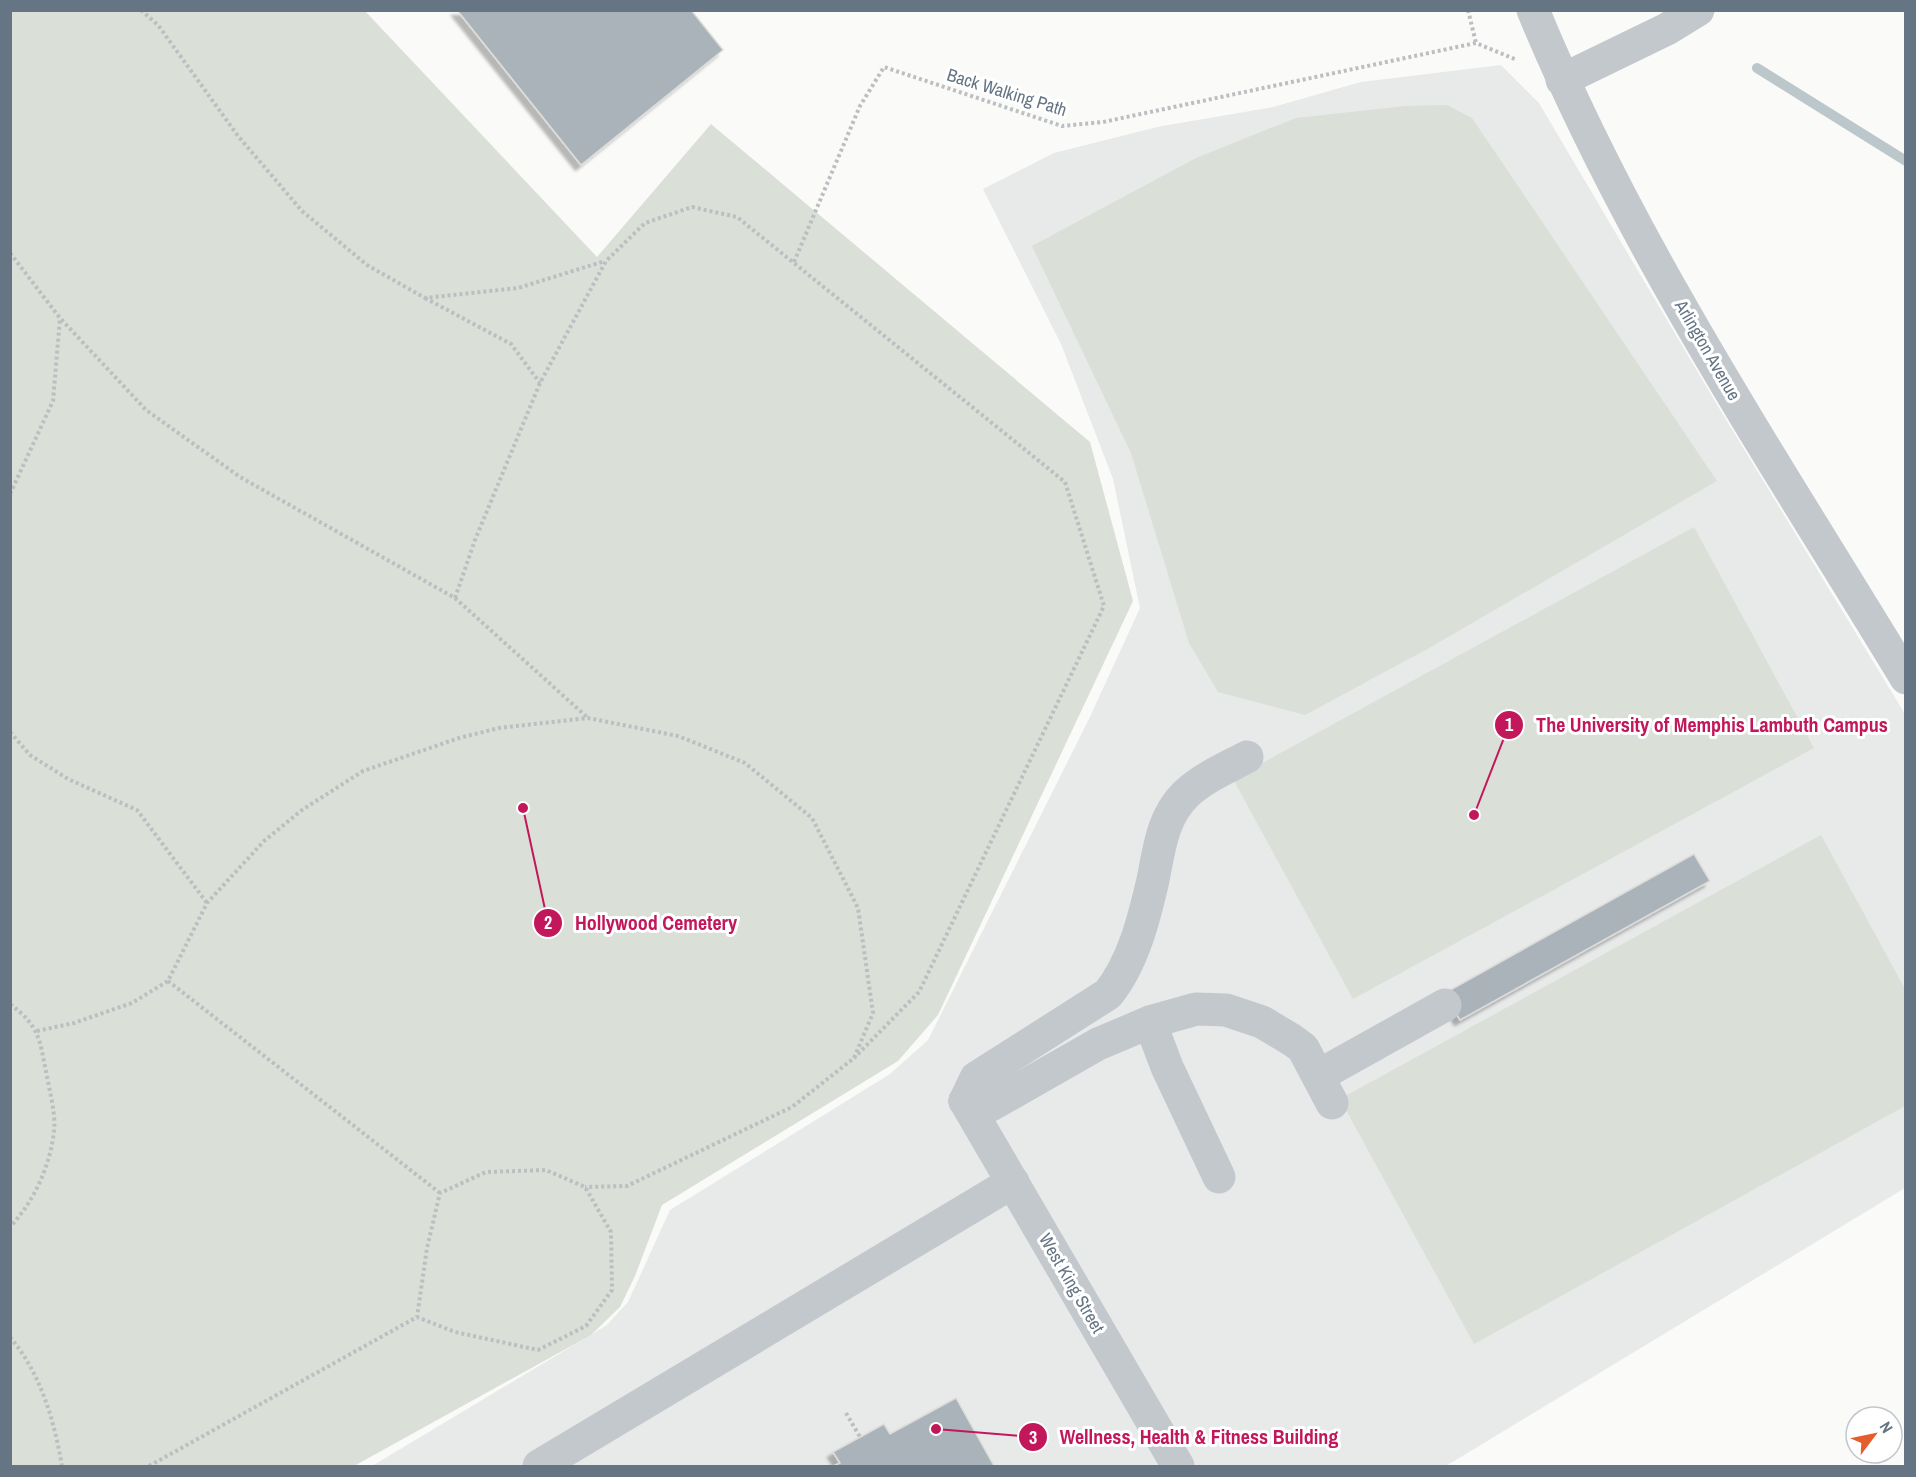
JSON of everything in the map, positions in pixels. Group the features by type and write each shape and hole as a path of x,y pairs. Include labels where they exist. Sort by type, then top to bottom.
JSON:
{"street":[{"name":"Arlington Avenue","path":"1533,10 1562,80 1653,255 1905,678"},
{"path":"1562,80 1667,29 1698,10"},
{"path":"1247,757 1199,784 1184,796 1168,816 1133,950 1120,979 1108,994 976,1078 965,1101 991,1105 1092,1049 1150,1022 1196,1009 1226,1010 1262,1023 1292,1040 1303,1048 1325,1090 1445,1005"},
{"path":"1073,1018 1092,1049"},
{"path":"1150,1022 1167,1067 1220,1177"},
{"name":"West King Street","path":"965,1101 1178,1467"},
{"path":"539,1467 1013,1182"}],"path":[{"path":"141,10 158,25 238,136 302,211 367,265 511,344 540,383"},
{"path":"1468,10 1476,43 1562,80"},
{"name":"Back Walking Path","path":"794,262 860,106 884,67 1062,126 1103,122 1476,43"},
{"path":"440,1193 486,1172 546,1170 585,1187 627,1186 792,1107 854,1058 919,992 1104,606 1065,482 737,217 692,207 645,223 606,261 540,383 475,540 455,598"},
{"path":"10,253 60,318 146,410 240,477 455,598 588,718"},
{"path":"425,298 518,288 606,261"},
{"path":"10,494 53,400 60,318"},
{"path":"37,1031 74,1023 132,1003 168,981 207,903 264,842 302,810 363,771 459,738 499,728 588,718 678,736 745,764 812,818 858,908 873,1012 854,1058"},
{"path":"10,732 30,755 68,779 137,810 207,903"},
{"path":"168,981 440,1193"},
{"path":"10,1004 23,1014 37,1031 54,1130 42,1179 23,1214 10,1227"},
{"path":"417,1317 455,1332 538,1350 586,1326 612,1290 612,1232 585,1187"},
{"path":"417,1317 427,1248 440,1193"},
{"path":"149,1467 417,1317"},
{"path":"10,1337 22,1351 48,1403 62,1467"},
{"path":"846,1413 861,1437"}],"shaded area":[{"path":"10,11 365,11 597,257 711,124 1090,442 1133,601 938,1015 898,1061 662,1205 635,1276 620,1307 591,1335 354,1466 11,1466"},
{"path":"1501,65 1539,103 1719,408 1905,714 1905,1188 1446,1466 372,1466 607,1325 628,1302 670,1210 890,1074 928,1040 1088,721 1140,608 1113,479 1061,344 983,189 1054,153 1157,127 1273,107 1361,82"},
{"path":"1447,105 1472,118 1717,481 1431,647 1305,715 1218,692 1189,643 1131,453 1032,246 1196,158 1296,118 1405,106"},
{"path":"1694,527 1814,748 1353,999 1233,779"},
{"path":"1821,835 1905,989 1905,1106 1474,1344 1340,1099"}],"building":[{"path":"457,10 691,10 723,50 581,165"},
{"path":"1694,854 1710,881 1460,1020 1445,993"},
{"path":"956,1398 994,1466 834,1466 840,1463 833,1452 884,1424 890,1434"}],"waterway":[{"path":"1757,68 1906,161"}],"place":[{"name":"Hollywood Cemetery","path":"523,808"},
{"name":"The University of Memphis Lambuth Campus","path":"1474,815"},
{"name":"Wellness, Health & Fitness Building","path":"936,1429"}]}
